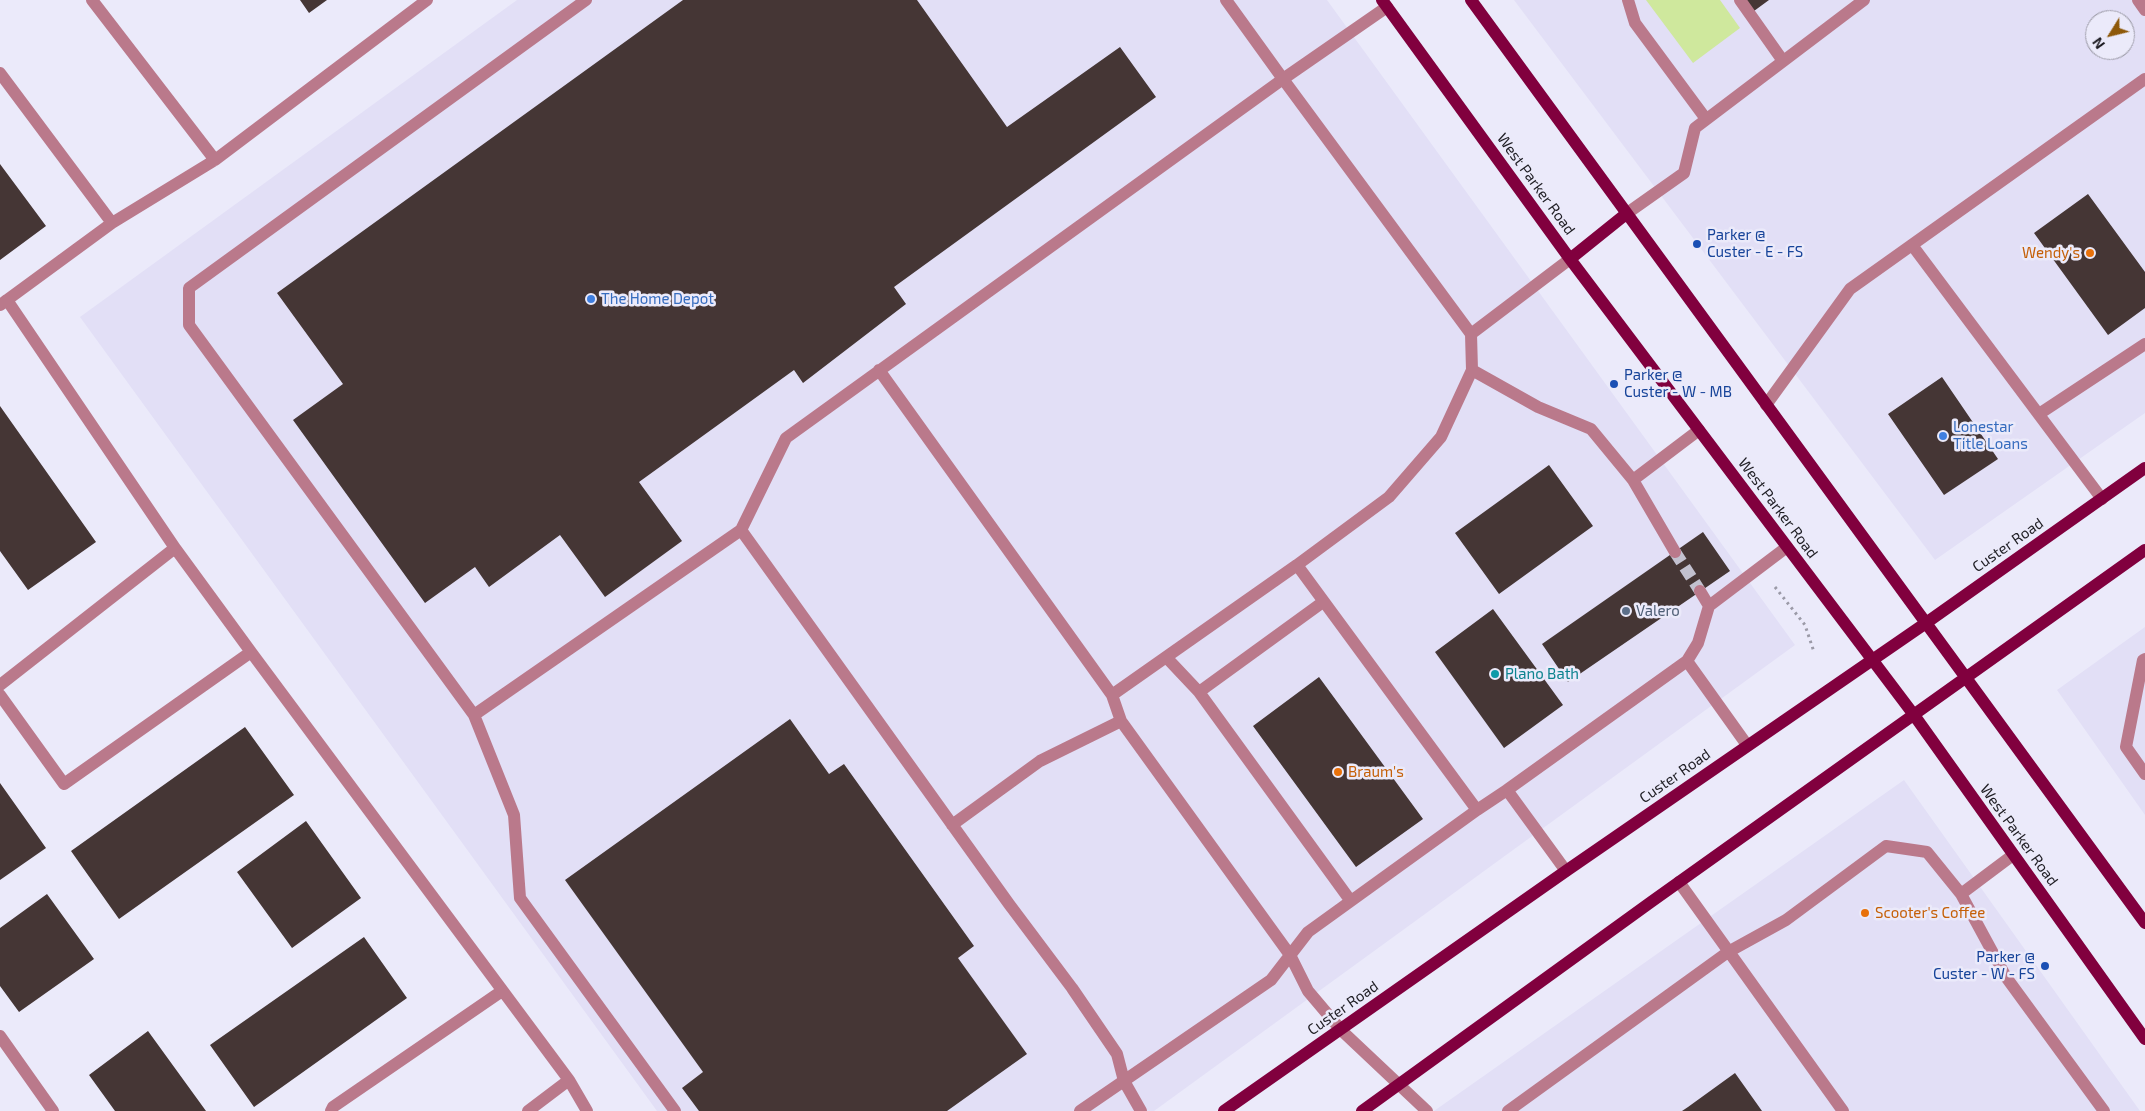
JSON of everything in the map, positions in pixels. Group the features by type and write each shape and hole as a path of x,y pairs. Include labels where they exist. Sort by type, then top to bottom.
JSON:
{"main road":[{"path":"1477,2 1626,214 2145,923"},
{"name":"West Parker Road","path":"1384,4 1570,259 1914,715 2145,1039"},
{"path":"1570,259 1626,214"},
{"name":"Custer Road","path":"1224,1111 1566,871 1926,623 2145,468"},
{"path":"1362,1111 1679,882 2145,550"}],"lane":[{"path":"92,0 214,160"},
{"path":"427,0 214,160 112,223 4,303 175,548 569,1080 587,1111"},
{"path":"586,0 190,288 189,325 474,715 514,815 520,898 675,1111"},
{"path":"1112,695 1297,565 1389,497 1441,437 1472,370 1471,334 1226,0"},
{"path":"1628,0 1635,23 1706,120"},
{"path":"1740,0 1783,61"},
{"path":"1626,214 1684,172 1695,128 1864,0"},
{"path":"2138,0 2145,10"},
{"path":"474,715 741,530 786,438 1283,80 1384,4"},
{"path":"0,73 112,223"},
{"path":"1766,405 1850,289 2145,79"},
{"path":"1912,245 2102,498"},
{"path":"1471,334 1570,259"},
{"path":"2039,414 2145,344"},
{"path":"879,370 1112,695 1121,721 1290,955 1308,991 1341,1030 1427,1111"},
{"path":"1472,370 1538,407 1590,429 1632,480 1674,552"},
{"path":"1632,480 1699,430"},
{"path":"741,530 952,825 1072,988 1117,1054 1124,1081 1141,1111"},
{"path":"1080,1111 1271,980 1308,932 1350,900 1687,661 1698,643 1709,606 1787,547"},
{"path":"0,685 175,548"},
{"path":"1297,565 1477,810"},
{"path":"1700,591 1709,606"},
{"path":"1199,692 1323,602"},
{"path":"0,695 64,784 251,652"},
{"path":"1166,657 1199,692 1350,900"},
{"path":"2145,659 2143,660 2126,747 2145,774"},
{"path":"1687,661 1747,746"},
{"path":"952,825 1040,761 1121,721"},
{"path":"1507,790 1566,871"},
{"path":"1508,1111 1728,952 1786,920 1886,846 1926,852 1961,894 2006,977 2104,1111"},
{"path":"1961,894 2014,855"},
{"path":"1679,882 1843,1111"},
{"path":"331,1111 341,1102 502,991"},
{"path":"0,1036 53,1111"},
{"path":"528,1111 569,1080"}],"path":[{"path":"1760,568 1805,625 1814,652"}],"shaded area":[{"path":"517,0 1327,0 1795,645 1154,1111 657,1111 80,317"},
{"path":"1514,0 2145,0 2145,413 1935,560"},
{"path":"2145,627 2145,815 2057,690"},
{"path":"1904,780 2140,1111 1434,1111"}],"green space":[{"path":"1646,0 1720,0 1740,28 1693,63"}],"building":[{"path":"300,0 327,0 309,13"},
{"name":"The Home Depot","path":"683,0 917,0 1007,127 1120,47 1156,97 894,287 906,304 803,383 794,370 639,482 682,541 605,597 560,535 489,587 475,567 425,603 293,420 343,384 277,293"},
{"path":"1746,0 1769,0 1754,11"},
{"path":"0,164 46,226 0,260"},
{"name":"Wendy's","path":"2088,194 2145,272 2145,308 2108,335 2034,233"},
{"name":"Lonestar Title Loans","path":"1942,377 1998,459 1944,495 1888,414"},
{"path":"0,406 96,542 28,590 0,551"},
{"path":"1549,465 1593,526 1499,594 1455,533"},
{"path":"1703,532 1730,571 1568,682 1542,644"},
{"name":"Plano Bath","path":"1493,609 1563,705 1504,748 1435,652"},
{"name":"Braum's","path":"1319,677 1423,819 1356,867 1253,726"},
{"path":"790,719 829,774 844,764 974,946 958,958 1027,1054 947,1111 699,1111 682,1088 703,1072 565,880"},
{"path":"245,727 294,795 119,919 71,851"},
{"path":"0,783 46,848 0,880"},
{"path":"306,821 361,898 292,948 237,872"},
{"path":"47,894 94,959 19,1012 0,986 0,928"},
{"path":"364,937 407,998 254,1107 210,1045"},
{"path":"148,1031 206,1111 115,1111 89,1075"},
{"path":"1735,1073 1762,1111 1682,1111 1688,1107"}],"tunnel":[{"path":"1675,552 1700,591"}],"place":[{"name":"Parker @ Custer - E - FS","path":"1697,244"},
{"name":"Wendy's","path":"2090,253"},
{"name":"The Home Depot","path":"591,299"},
{"name":"Parker @ Custer - W - MB","path":"1614,384"},
{"name":"Lonestar Title Loans","path":"1943,436"},
{"name":"Valero","path":"1626,611"},
{"name":"Plano Bath","path":"1495,674"},
{"name":"Braum's","path":"1338,772"},
{"name":"Scooter's Coffee","path":"1865,913"},
{"name":"Parker @ Custer - W - FS","path":"2045,966"}]}
